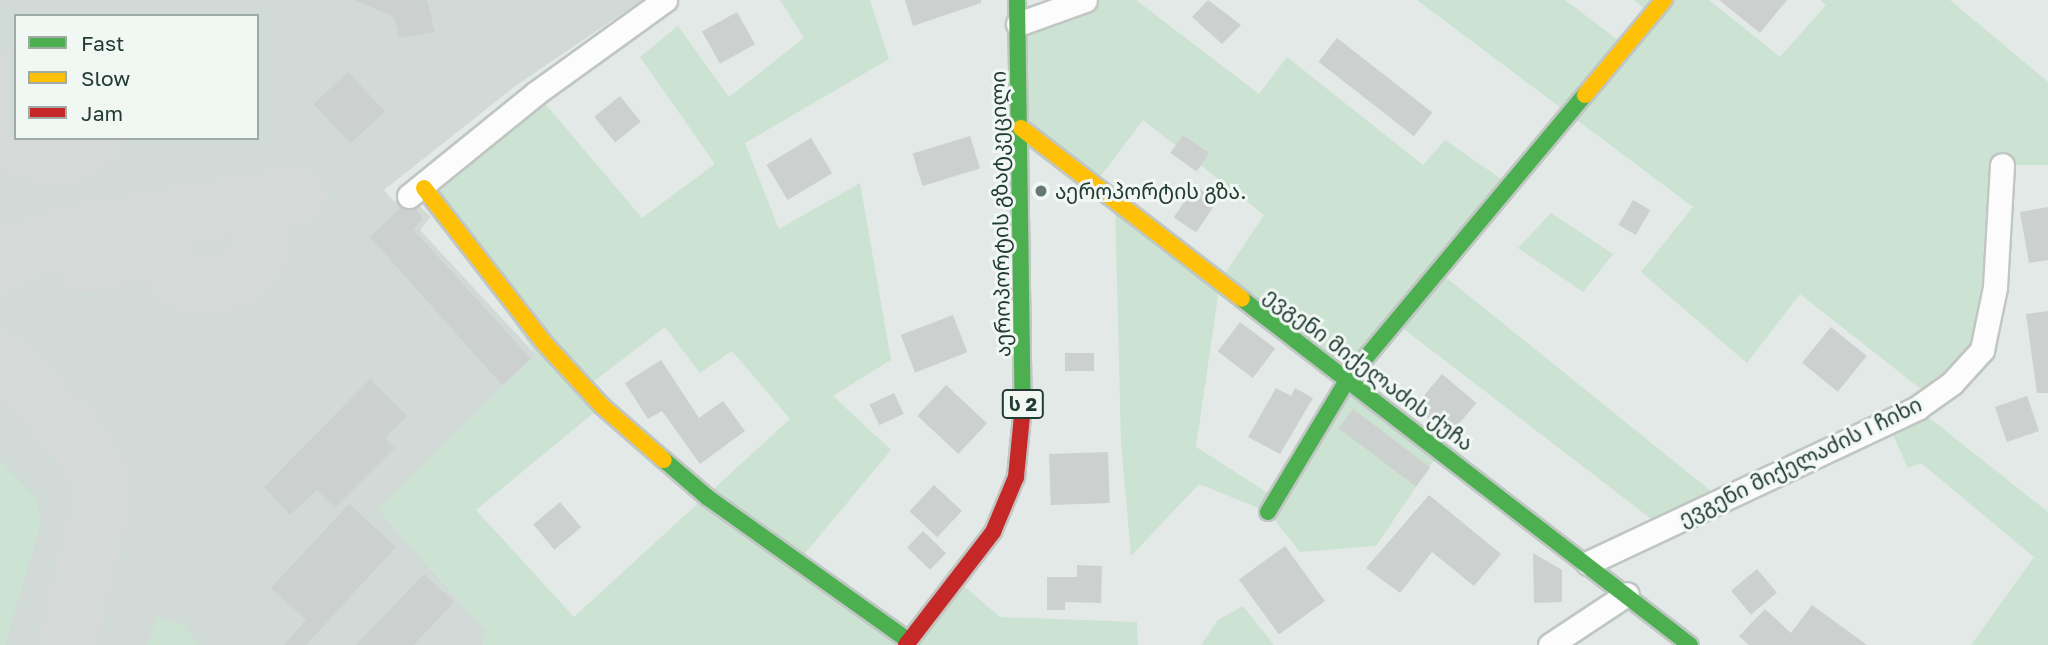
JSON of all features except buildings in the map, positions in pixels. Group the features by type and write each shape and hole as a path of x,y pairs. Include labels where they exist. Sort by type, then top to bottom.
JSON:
{"main road":[{"name":"აეროპორტის გზატკეცილი","path":"907,643 993,533 1016,477 1023,414 1021,128 1017,0"},
{"path":"1268,512 1348,379 1664,0"},
{"name":"ევგენი მიქელაძის ქუჩა","path":"1021,128 1588,563 1690,645"},
{"path":"416,192 545,344 602,406 707,497 907,643"}],"street":[{"path":"416,192 536,93 665,0"},
{"path":"1018,24 1084,0"},
{"name":"ევგენი მიქელაძის I ჩიხი","path":"1588,563 1916,408 1952,383 1982,349 1999,253 2002,165"},
{"path":"1550,645 1627,594"}],"shaded area":[{"path":"0,0 642,0 514,87 384,190 394,202 404,192 431,217 420,230 536,355 378,509 487,632 483,645 0,645"}],"green space":[{"path":"780,0 870,0 889,59 745,143 779,229 860,183 891,360 833,396 891,450 798,562 908,641 959,582 1000,617 1137,622 1138,645 483,645 487,632 378,509 536,355 424,188 536,93 642,218 715,164 640,57 678,26 729,97 804,38","holes":["665,327 700,373 732,351 790,419 574,617 476,510 602,406 586,387"]},
{"path":"1085,0 1136,0 1259,94 1287,57 1423,165 1445,140 1510,185 1438,271 1722,500 1663,528 1396,323 1348,379 1441,450 1376,546 1300,552 1268,512 1199,484 1131,556 1121,442 1115,201 1220,281 1264,215 1143,120 1094,185 1021,128 1018,24","holes":["1220,282 1348,379 1276,498 1196,447"]},
{"path":"1417,0 1565,0 1626,46 1652,15 1634,0 1709,0 1780,57 1826,5 1820,0 1950,0 2048,82 2048,165 2002,165 1982,350 1931,397 1800,294 1747,363 1641,272 1693,207"},
{"path":"1551,213 1613,254 1583,292 1518,248"},
{"path":"1917,408 2048,512 2048,645 1971,645 2034,557 1921,463 1908,468 1887,422"},
{"path":"0,460 36,498 41,523 5,645 0,645"},
{"path":"1243,606 1274,645 1201,645 1218,620"},
{"path":"157,616 183,625 199,645 148,645"}],"taxiway":[{"path":"0,83 14,80"},
{"path":"0,133 20,148 49,155 68,153 91,140"},
{"path":"0,264 9,255 80,231 296,195"},
{"path":"84,261 155,250 184,281 219,283 235,277 252,265 260,249 261,213 254,200"},
{"path":"0,359 77,437 97,471 99,510 66,645"}],"traffic: fast":[{"path":"1017,0 1023,406"},
{"path":"1268,512 1348,379 1585,95"},
{"path":"1242,299 1690,645"},
{"path":"664,460 707,497 909,641"}],"traffic: slow":[{"path":"1585,95 1664,0"},
{"path":"1021,128 1242,299"},
{"path":"424,188 545,344 602,406 664,460"}],"traffic: jam":[{"path":"906,645 993,532 1016,477 1023,406"}],"place":[{"name":"აეროპორტის გზა.","path":"1041,191"}]}
